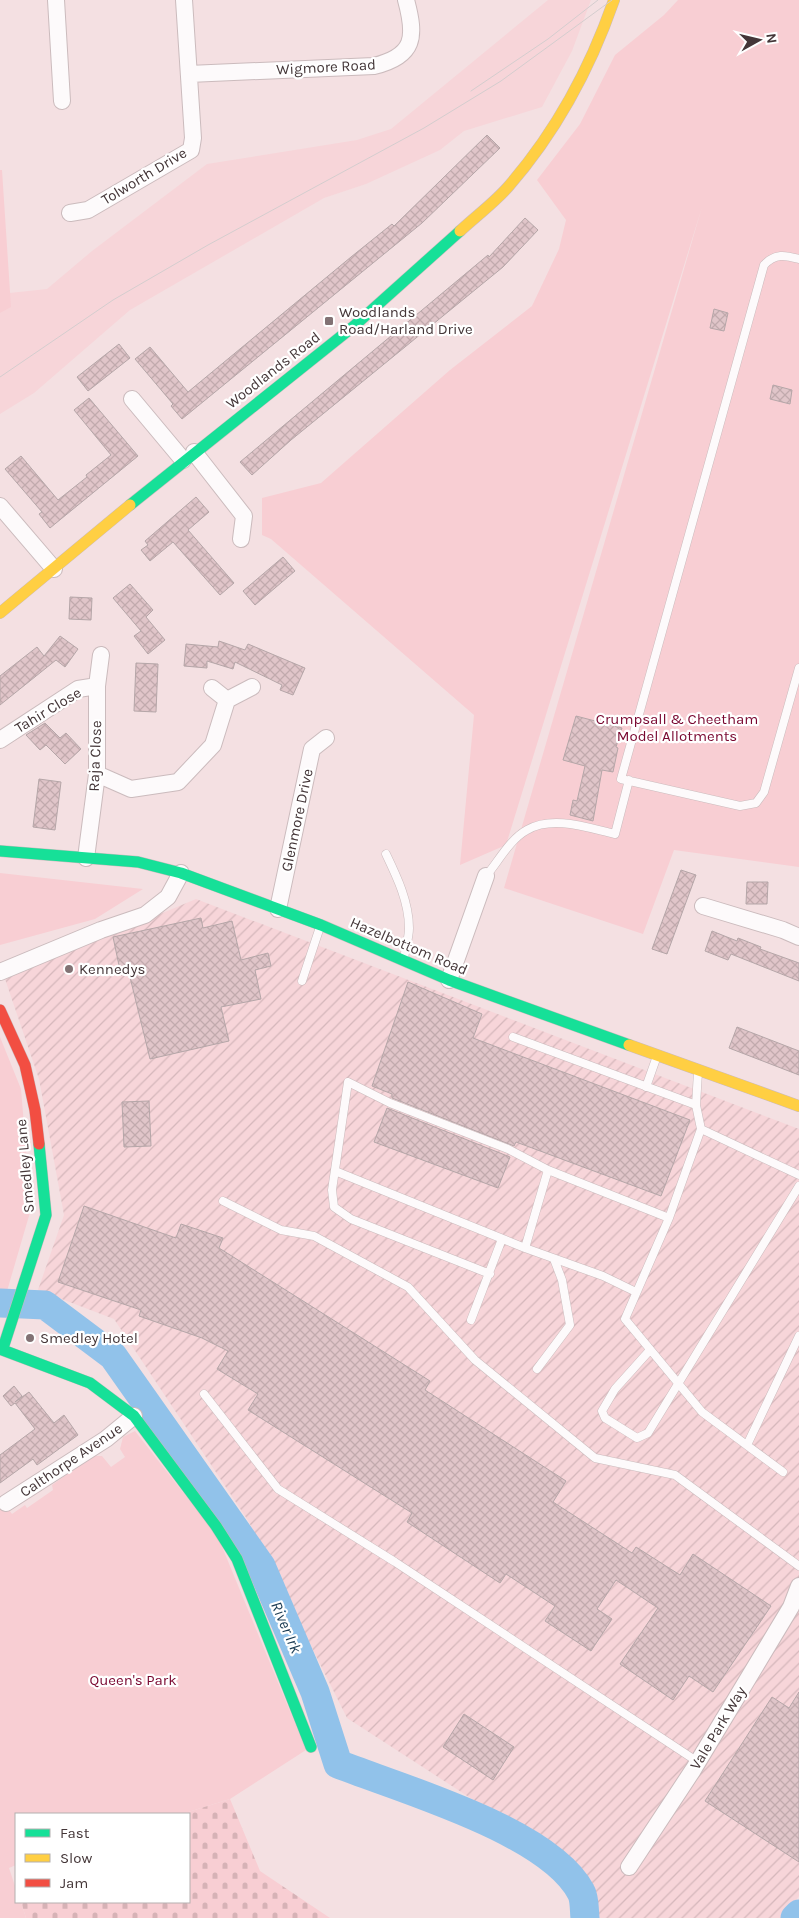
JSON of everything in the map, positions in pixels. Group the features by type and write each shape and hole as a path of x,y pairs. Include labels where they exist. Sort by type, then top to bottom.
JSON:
{"street":[{"path":"56,0 62,102"},
{"name":"Tolworth Drive","path":"70,213 88,210 191,150 193,138 184,0"},
{"name":"Wigmore Road","path":"189,74 374,66 388,63 399,58 410,42 412,28 406,0"},
{"name":"Woodlands Road","path":"0,613 189,456 354,326 507,188 557,124 598,46 614,0"},
{"path":"132,399 189,456 244,516 242,540"},
{"path":"0,506 54,569"},
{"name":"Raja Close","path":"86,858 97,774 97,686 101,654"},
{"name":"Tahir Close","path":"0,740 78,688 97,686"},
{"path":"97,774 131,789 178,782 213,745 227,700 252,687"},
{"path":"212,688 227,700"},
{"name":"Glenmore Drive","path":"278,909 312,749 326,738"},
{"name":"Hazelbottom Road","path":"0,851 138,862 181,873 321,925 449,980 799,1106"},
{"path":"0,972 102,930 144,915 168,897 181,873"},
{"path":"449,980 486,876"},
{"path":"703,906 783,930 799,937"},
{"name":"Smedley Lane","path":"0,1010 25,1065 35,1110 46,1215 14,1316 1,1349"},
{"path":"1,1349 90,1383 134,1416 210,1518 237,1559 311,1747"},
{"name":"Calthorpe Avenue","path":"6,1503 106,1439 134,1416"},
{"name":"Vale Park Way","path":"630,1867 698,1762 791,1607 799,1586"}],"lane":[{"path":"799,259 781,255 774,257 764,265 621,778 740,806 756,803 764,792 799,668"},
{"path":"486,876 514,841 527,829 546,824 571,823 615,834 630,780"},
{"path":"386,854 404,896 407,911 409,929 403,961"},
{"path":"302,981 321,925"},
{"path":"513,1037 696,1105"},
{"path":"646,1087 657,1055"},
{"path":"698,1070 696,1105 701,1129 669,1218 625,1319 702,1412 783,1472"},
{"path":"490,1274 351,1219 334,1208 332,1190 334,1171 348,1082 390,1103 508,1149 548,1170 669,1218"},
{"path":"701,1129 799,1175"},
{"path":"525,1248 548,1170"},
{"path":"334,1171 525,1248 603,1276 636,1292"},
{"path":"650,1350 615,1389 602,1411 605,1418 637,1438 648,1432 679,1384 799,1186"},
{"path":"223,1201 281,1230 314,1236 408,1287 475,1360 595,1458 675,1475 799,1566"},
{"path":"472,1320 502,1239"},
{"path":"537,1368 570,1326 562,1280 554,1259"},
{"path":"748,1445 799,1336"},
{"path":"204,1394 278,1489 395,1562 698,1762"}],"shaded area":[{"path":"548,0 591,0 572,51 542,107 464,131 440,150 366,184 324,198 130,310 34,393 0,414 0,294 47,289 92,251 207,164 357,140 391,129"},
{"path":"196,899 799,1129 799,1896 783,1918 591,1918 580,1869 347,1718 249,1522 114,1319 38,1290 64,1215 39,1079 5,979"}],"green space":[{"name":"Crumpsall & Cheetham Model Allotments","path":"678,0 799,0 799,867 674,850 643,934 504,888 702,207 506,845 460,865 474,715 271,539 262,535 262,498 321,483 450,370 532,306 559,249 566,220 537,180 580,124 615,55 664,15"},
{"path":"0,170 2,170 11,307 0,313"},
{"path":"0,873 143,889 95,919 0,945"},
{"path":"0,1037 21,1089 31,1209 0,1315"},
{"name":"Queen's Park","path":"135,1431 218,1537 306,1750 230,1799 185,1813 15,1813 15,1865 9,1868 15,1886 15,1903 21,1903 26,1918 0,1918 0,1498 12,1514 25,1505 27,1508 53,1490 52,1485 93,1456 102,1456 111,1467 125,1457 120,1449 123,1437"},
{"path":"230,1799 260,1871 330,1918 26,1918 21,1903 190,1903 190,1813 185,1813"}],"water":[{"path":"0,1292 40,1295 96,1330 86,1340 37,1310 0,1309"}],"building":[{"path":"487,135 500,148 422,223 182,419 171,406 173,404 135,359 150,347 188,392 351,257 392,224 394,226"},
{"path":"525,218 538,230 503,267 291,440 252,475 240,462 488,255 489,257"},
{"path":"714,309 728,313 724,331 710,328"},
{"path":"119,344 130,358 88,391 77,377"},
{"path":"773,385 792,390 790,404 770,399"},
{"path":"89,398 138,456 50,528 39,514 42,512 5,469 21,456 58,500 87,477 86,475 111,455 74,410"},
{"path":"196,497 209,512 188,530 234,583 220,595 173,542 150,561 141,550 148,545 145,541"},
{"path":"283,557 295,571 255,605 243,591"},
{"path":"130,584 153,610 146,617 165,640 148,654 134,636 141,631 113,598"},
{"path":"70,597 92,598 91,620 69,619"},
{"path":"60,636 78,649 65,667 56,660 0,705 0,676 37,647 44,656"},
{"path":"219,641 245,650 248,644 305,668 293,695 280,690 282,685 235,662 233,669 207,661 207,668 184,666 186,644 218,647"},
{"path":"136,663 158,664 156,712 134,711"},
{"path":"576,716 622,728 616,747 618,748 613,772 602,770 593,821 570,815 573,800 577,801 585,766 563,760"},
{"path":"45,723 60,738 66,733 81,749 65,764 46,745 40,750 26,735"},
{"path":"39,779 61,782 55,830 33,827"},
{"path":"681,870 696,875 667,954 652,949"},
{"path":"747,882 768,882 767,904 746,904"},
{"path":"201,918 203,928 232,921 241,960 268,953 271,966 255,970 261,999 221,1007 229,1041 150,1059 129,973 121,975 113,937"},
{"path":"712,931 737,941 738,938 761,947 760,949 799,963 799,981 731,954 728,960 705,951"},
{"path":"408,982 482,1014 473,1038 690,1120 661,1196 516,1142 514,1146 392,1098 392,1094 372,1086"},
{"path":"737,1027 799,1051 799,1075 729,1048"},
{"path":"149,1101 151,1146 124,1147 122,1102"},
{"path":"387,1108 510,1157 498,1188 374,1142"},
{"path":"84,1206 176,1238 181,1224 223,1238 219,1248 430,1381 425,1390 566,1481 553,1502 632,1553 636,1547 680,1575 693,1554 771,1606 713,1692 689,1676 673,1700 620,1664 658,1608 616,1580 597,1609 612,1619 591,1651 545,1621 555,1606 506,1574 500,1583 407,1522 412,1513 248,1410 258,1394 217,1369 228,1351 202,1338 139,1316 141,1310 58,1282"},
{"path":"14,1386 22,1396 15,1402 29,1392 54,1423 64,1415 78,1435 37,1465 33,1459 0,1483 0,1455 35,1429 15,1403 11,1406 3,1396"},
{"path":"799,1692 799,1862 705,1801 772,1697 789,1708"},
{"path":"464,1714 514,1747 493,1780 443,1747"}],"waterway":[{"name":"River Irk","path":"0,1303 45,1305 113,1356 261,1566 315,1692 338,1764 435,1799 507,1831 539,1850 564,1870 581,1892 584,1901 585,1918"},
{"name":"River Irk","path":"795,1918 799,1914"}],"tram line":[{"path":"471,91 548,39 598,0"},
{"path":"0,377 113,300 208,245 424,128 501,81 612,0"}],"traffic: fast":[{"path":"130,505 354,326 460,231"},
{"path":"0,851 138,862 181,873 321,925 449,980 629,1045"},
{"path":"3,1348 46,1215 39,1144"},
{"path":"0,1349 90,1383 134,1416 216,1526 237,1559 311,1747"}],"traffic: slow":[{"path":"460,231 503,193 556,122 583,75 605,26 614,0"},
{"path":"0,613 130,505"},
{"path":"629,1045 799,1106"}],"traffic: jam":[{"path":"0,1010 25,1065 35,1110 39,1144"}],"place":[{"name":"Woodlands Road/Harland Drive","path":"329,321"},
{"name":"Kennedys","path":"69,969"},
{"name":"Smedley Hotel","path":"30,1338"}]}
